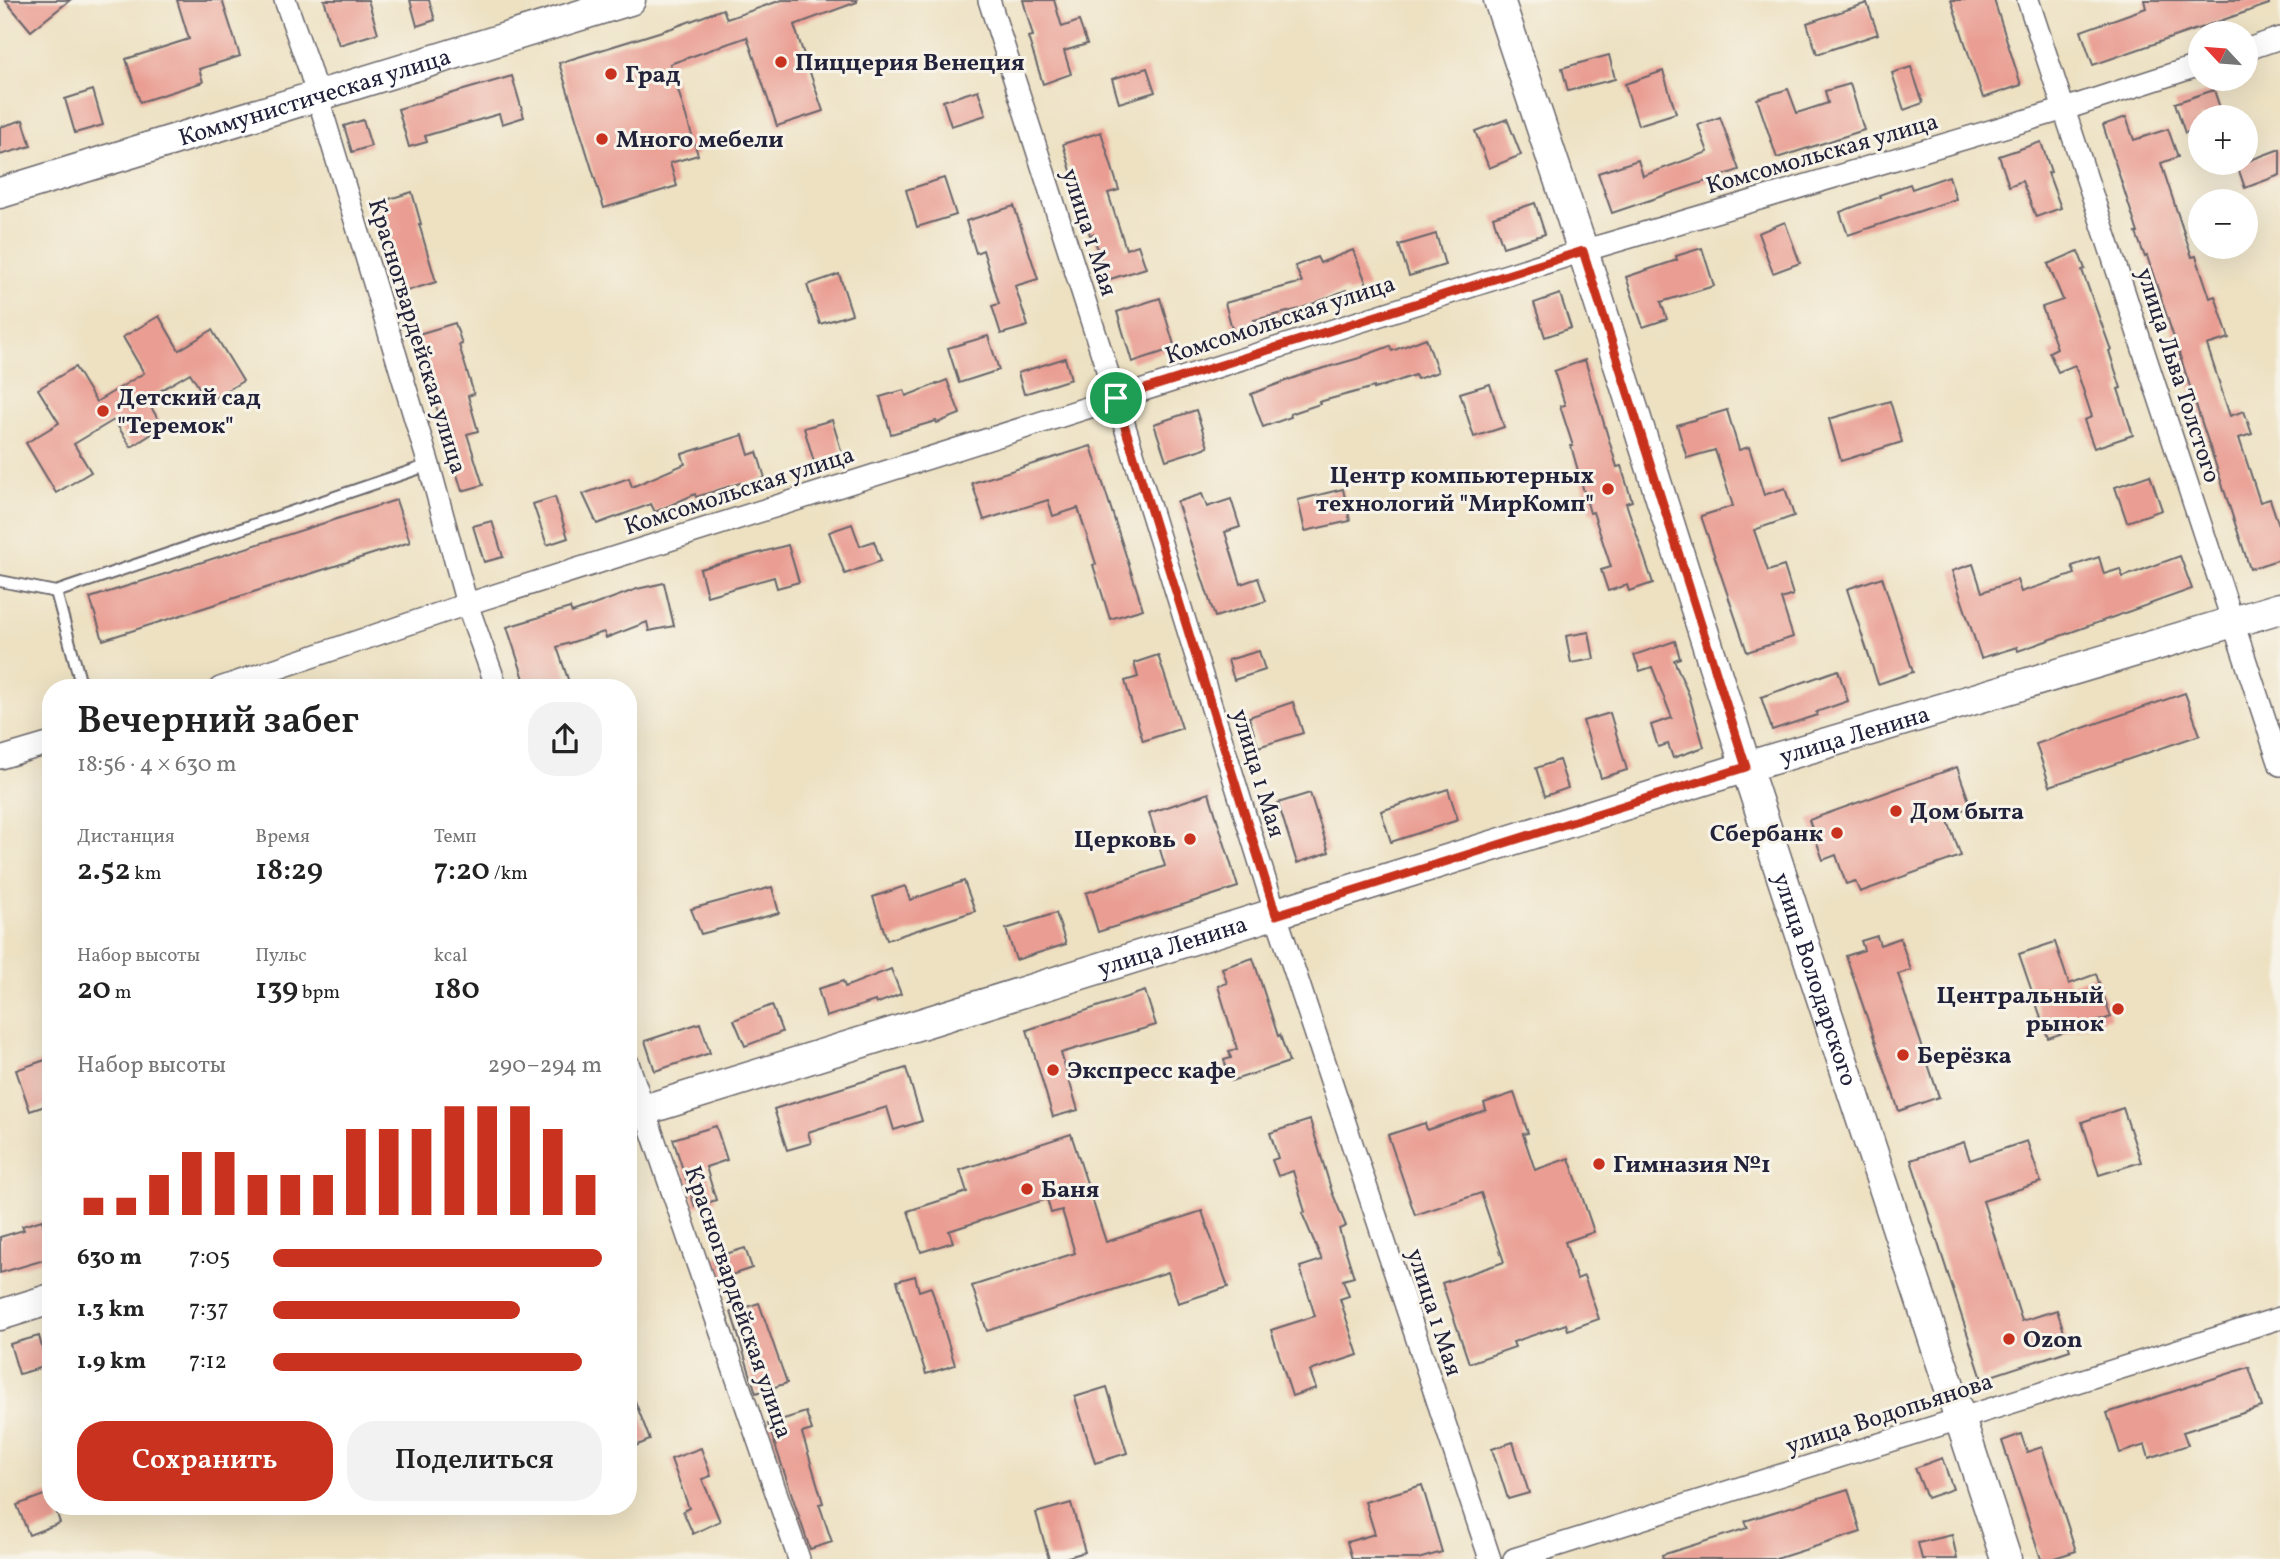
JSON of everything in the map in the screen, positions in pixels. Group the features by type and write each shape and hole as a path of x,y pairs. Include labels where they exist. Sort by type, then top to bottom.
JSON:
{"street":[{"name":"Красногвардейская улица","path":"285,0 318,97 429,465 467,604 494,679"},
{"name":"Коммунистическая улица","path":"0,193 631,0"},
{"name":"улица 1 Мая","path":"989,0 1276,915 1490,1559"},
{"name":"улица Володарского","path":"1499,0 1583,251 1746,767 2006,1559"},
{"name":"улица Льва Толстого","path":"2028,0 2280,765"},
{"path":"2258,46 2280,38"},
{"name":"Комсомольская улица","path":"246,679 467,604 1583,251 2065,109 2188,69"},
{"name":"улица Ленина","path":"637,1113 1746,767 2280,608"},
{"path":"0,758 42,746"},
{"name":"Красногвардейская улица","path":"637,1116 799,1559"},
{"path":"0,1315 42,1302"},
{"name":"улица Водопьянова","path":"1514,1559 2280,1318"}],"lane":[{"path":"0,581 56,592 429,465"},
{"path":"56,592 80,679"}],"building":[{"path":"5,0 70,0 31,31"},
{"path":"177,0 222,0 240,56 199,69 203,82 140,102 126,59 189,39"},
{"path":"324,0 368,0 378,33 339,45"},
{"path":"410,0 429,0 435,20 417,26"},
{"path":"782,0 857,0 794,25 823,111 777,126 747,37 670,64 698,155 670,163 677,186 604,208 559,63 723,9 727,19"},
{"path":"1023,0 1054,0 1062,27 1079,21 1087,44 1064,51 1071,74 1043,84 1028,37 1033,36"},
{"path":"1951,0 1994,0 2021,85 1983,98"},
{"path":"2144,0 2268,0 2269,4 2220,21 2188,21 2188,32 2093,65 2081,31 2146,8"},
{"path":"1867,3 1878,34 1817,54 1807,23"},
{"path":"1609,55 1615,79 1568,91 1562,68"},
{"path":"1911,67 1923,103 1904,110 1892,73"},
{"path":"1147,68 1155,92 1119,103 1112,79"},
{"path":"1663,71 1676,113 1638,125 1625,84"},
{"path":"512,76 524,117 502,124 499,114 425,136 427,142 409,147 398,109"},
{"path":"1850,84 1864,130 1777,158 1757,99 1788,89 1797,113 1828,103 1825,91"},
{"path":"93,90 103,125 75,133 65,99"},
{"path":"978,90 986,115 951,126 943,101"},
{"path":"2214,91 2219,105 2188,105 2188,132 2185,133 2175,103"},
{"path":"1720,117 1739,170 1612,213 1598,173 1638,160 1643,176 1708,152 1698,125"},
{"path":"2126,117 2134,140 2168,129 2178,157 2161,163 2188,245 2188,259 2197,259 2210,298 2215,296 2229,338 2207,345 2230,416 2244,411 2252,434 2239,438 2260,502 2270,499 2280,529 2280,559 2250,569 2147,256 2145,257 2136,233 2103,125"},
{"path":"1507,119 1521,155 1489,168 1475,131"},
{"path":"23,120 31,146 0,155 0,127"},
{"path":"363,120 371,146 352,152 344,126"},
{"path":"1101,132 1119,190 1108,193 1126,249 1138,245 1146,268 1107,280 1093,234 1090,235 1063,144"},
{"path":"2041,142 2051,172 2048,173 2061,208 2036,217 2022,181 2009,186 1999,156"},
{"path":"2280,149 2280,175 2245,188 2240,175 2258,175 2258,157"},
{"path":"1949,176 1956,199 1848,235 1840,212 1910,184 1912,189"},
{"path":"944,178 956,215 917,227 906,190"},
{"path":"412,192 436,282 400,293 373,204"},
{"path":"1535,203 1545,234 1503,247 1493,217"},
{"path":"1014,206 1038,279 1015,286 1028,326 1001,334 992,306 999,304 983,250 976,253 966,221"},
{"path":"1785,222 1800,263 1773,273 1758,233"},
{"path":"1436,234 1445,265 1409,276 1399,245"},
{"path":"1702,248 1714,286 1661,302 1667,319 1643,327 1626,277 1677,260 1676,256"},
{"path":"1353,250 1368,287 1348,294 1346,290 1300,309 1254,320 1255,326 1233,332 1225,303 1302,282 1295,266 1317,257 1320,263"},
{"path":"2078,251 2085,269 2082,270 2111,350 2109,351 2121,388 2118,389 2133,435 2094,448 2084,420 2092,417 2075,365 2058,372 2049,352 2057,348 2042,307 2063,300 2048,264"},
{"path":"839,274 852,314 820,324 807,285"},
{"path":"1560,294 1571,328 1545,337 1534,303"},
{"path":"1160,298 1175,348 1132,362 1117,312"},
{"name":"Детский сад \"Теремок\"","path":"159,316 179,350 212,330 243,381 208,402 190,373 146,399 163,427 131,447 114,420 74,444 91,472 56,493 26,443 59,423 38,389 75,367 96,402 144,373 123,337"},
{"path":"455,323 474,394 468,396 478,431 467,434 483,485 462,491 421,356 418,357 412,336"},
{"path":"988,336 999,370 959,383 948,348"},
{"path":"1426,338 1438,372 1417,379 1415,375 1374,389 1319,402 1320,404 1290,414 1291,417 1263,427 1251,394 1390,346 1392,351"},
{"path":"1065,358 1071,379 1024,394 1018,373"},
{"path":"1585,360 1617,467 1621,466 1632,501 1626,503 1653,583 1629,591 1627,585 1608,591 1601,570 1611,567 1593,512 1590,513 1560,406 1565,405 1554,371"},
{"path":"947,380 960,414 937,423 936,421 891,434 880,397 904,390 906,396"},
{"path":"1490,384 1504,427 1474,437 1460,393"},
{"path":"1890,401 1902,442 1841,461 1829,419"},
{"path":"1196,410 1208,447 1166,460 1154,424"},
{"path":"1727,410 1739,450 1749,447 1764,495 1785,488 1794,516 1754,530 1768,571 1784,566 1793,595 1781,599 1793,637 1747,652 1701,516 1733,506 1715,450 1687,458 1677,425"},
{"path":"832,420 842,453 814,462 804,428"},
{"path":"743,435 749,455 757,452 765,478 696,497 695,494 655,512 651,504 597,524 583,494 629,478 632,487 685,464 682,454"},
{"path":"1091,446 1143,609 1110,619 1078,508 1053,516 1048,500 984,520 972,483"},
{"path":"2150,475 2162,510 2127,522 2115,487"},
{"path":"1343,489 1350,521 1305,531 1298,500"},
{"path":"1202,494 1207,507 1231,499 1240,527 1225,532 1241,584 1258,578 1266,601 1215,617 1177,502"},
{"path":"555,497 568,538 547,545 533,504"},
{"path":"396,500 410,542 103,640 90,598"},
{"path":"492,521 503,557 484,562 473,526"},
{"path":"852,524 860,546 874,541 881,561 845,574 829,532"},
{"path":"788,545 799,582 777,588 774,577 707,596 700,569"},
{"path":"2180,556 2192,589 2018,651 2017,647 1981,658 1952,571 1973,564 1982,592 2017,580 2021,592 2075,574 2072,566 2099,557 2104,574 2120,569 2123,577"},
{"path":"1882,577 1913,672 1878,684 1847,589"},
{"path":"664,583 674,626 649,631 647,622 606,638 604,632 557,647 568,679 524,679 507,627 570,608 572,613 637,589"},
{"path":"1589,632 1594,659 1571,663 1566,636"},
{"path":"1675,641 1680,658 1674,660 1689,695 1704,747 1673,758 1668,744 1658,747 1651,725 1672,718 1652,667 1640,671 1634,655"},
{"path":"1259,651 1265,670 1234,680 1228,660"},
{"path":"1158,655 1182,728 1143,741 1125,681 1138,677 1134,663"},
{"path":"1838,670 1848,701 1772,730 1761,697"},
{"path":"2185,693 2200,735 2050,786 2036,744"},
{"path":"1293,702 1303,733 1258,747 1249,717"},
{"path":"1610,713 1627,770 1601,778 1583,721"},
{"path":"1559,760 1568,788 1545,796 1536,768"},
{"path":"1957,767 1971,807 1946,816 1961,856 1860,892 1855,881 1846,884 1836,855 1823,860 1809,820"},
{"path":"1448,789 1458,820 1391,842 1381,811"},
{"name":"Церковь","path":"1209,793 1238,887 1098,932 1086,893 1165,866 1149,813"},
{"path":"1310,793 1329,852 1297,863 1278,803"},
{"path":"964,881 975,911 887,940 873,897 905,886 910,900"},
{"path":"772,887 779,913 701,934 691,909"},
{"path":"1056,913 1066,944 1016,960 1006,929"},
{"path":"1877,936 1880,945 1900,938 1911,970 1898,974 1939,1097 1899,1111 1846,956 1864,950 1861,941"},
{"path":"2055,942 2069,984 2096,974 2111,1017 2048,1038 2019,954"},
{"path":"1253,958 1289,1062 1231,1081 1224,1060 1231,1058 1229,1051 1237,1049 1218,986 1227,983 1222,968"},
{"path":"891,969 901,994 876,1004 875,1001 826,1017 818,989 843,981 845,987"},
{"path":"1145,991 1156,1025 1061,1053 1078,1110 1053,1117 1027,1030"},
{"path":"772,1005 782,1032 745,1046 734,1020"},
{"path":"700,1023 710,1053 655,1071 645,1041"},
{"path":"42,1061 42,1107 30,1111 16,1070"},
{"path":"906,1068 922,1121 894,1130 887,1107 808,1132 811,1143 787,1150 774,1109"},
{"path":"1514,1093 1528,1133 1523,1134 1535,1170 1569,1158 1594,1232 1565,1242 1577,1279 1584,1276 1599,1319 1568,1330 1566,1324 1513,1342 1515,1347 1469,1363 1442,1283 1504,1262 1481,1193 1415,1215 1388,1135 1425,1123 1427,1130 1486,1110 1484,1103"},
{"path":"2123,1108 2141,1162 2099,1175 2082,1122"},
{"path":"1310,1120 1332,1192 1346,1226 1339,1229 1354,1277 1343,1280 1349,1296 1340,1299 1358,1355 1310,1371 1316,1388 1292,1396 1271,1330 1315,1316 1300,1267 1322,1260 1302,1213 1305,1212 1293,1171 1278,1176 1272,1160 1278,1158 1270,1133"},
{"path":"716,1126 727,1160 706,1167 716,1200 695,1207 673,1139"},
{"path":"1071,1134 1106,1242 1202,1211 1228,1287 1178,1303 1168,1272 987,1331 972,1286 1075,1253 1062,1210 1051,1213 1047,1199 949,1231 953,1242 921,1252 908,1211 967,1192 960,1170"},
{"path":"2027,1141 2041,1182 1983,1201 2022,1321 2057,1310 2070,1350 1982,1379 1911,1160 1964,1142 1970,1160"},
{"path":"42,1220 42,1261 0,1273 0,1237 24,1230 22,1226"},
{"path":"745,1248 752,1268 719,1279 713,1258"},
{"path":"915,1276 919,1291 931,1287 955,1365 926,1374 897,1281"},
{"path":"759,1303 787,1383 756,1393 731,1312"},
{"path":"39,1336 42,1367 19,1374 10,1344"},
{"path":"2249,1367 2262,1407 2183,1432 2188,1445 2149,1458 2145,1445 2120,1453 2107,1413"},
{"path":"1107,1387 1127,1453 1095,1463 1075,1397"},
{"path":"637,1406 650,1440 637,1445"},
{"path":"806,1412 812,1430 802,1433 823,1503 819,1504 832,1542 810,1549 768,1424"},
{"path":"2021,1434 2027,1452 2042,1447 2076,1551 2051,1559 2041,1559 2002,1441"},
{"path":"1513,1442 1529,1493 1508,1499 1492,1449"},
{"path":"701,1448 711,1476 702,1479 720,1521 693,1534 683,1511 689,1508 671,1459"},
{"path":"1942,1458 1953,1489 1927,1498 1915,1468"},
{"path":"1422,1485 1442,1552 1418,1559 1352,1559 1347,1542 1375,1534 1365,1502"},
{"path":"1848,1489 1861,1532 1776,1559 1663,1559 1662,1555 1748,1528 1745,1521"},
{"path":"42,1496 42,1515 58,1515 60,1523 29,1535 17,1505"},
{"path":"1071,1503 1085,1552 1061,1559 1049,1559 1036,1513"},
{"path":"1952,1535 1957,1559 1922,1559 1918,1543"}],"place":[{"name":"Пиццерия Венеция","path":"781,62"},
{"name":"Град","path":"611,74"},
{"name":"Много мебели","path":"602,139"},
{"name":"Детский сад \"Теремок\"","path":"103,411"},
{"name":"Центр компьютерных технологий \"МирКомп\"","path":"1608,489"},
{"name":"Дом быта","path":"1896,811"},
{"name":"Сбербанк","path":"1837,833"},
{"name":"Церковь","path":"1190,839"},
{"name":"Центральный рынок","path":"2118,1009"},
{"name":"Берёзка","path":"1903,1055"},
{"name":"Экспресс кафе","path":"1053,1070"},
{"name":"Гимназия №1","path":"1599,1164"},
{"name":"Баня","path":"1027,1189"},
{"name":"Ozon","path":"2009,1339"}],"route":[{"path":"1583,251 1746,767 1276,915 1116,398 1583,251"}]}
